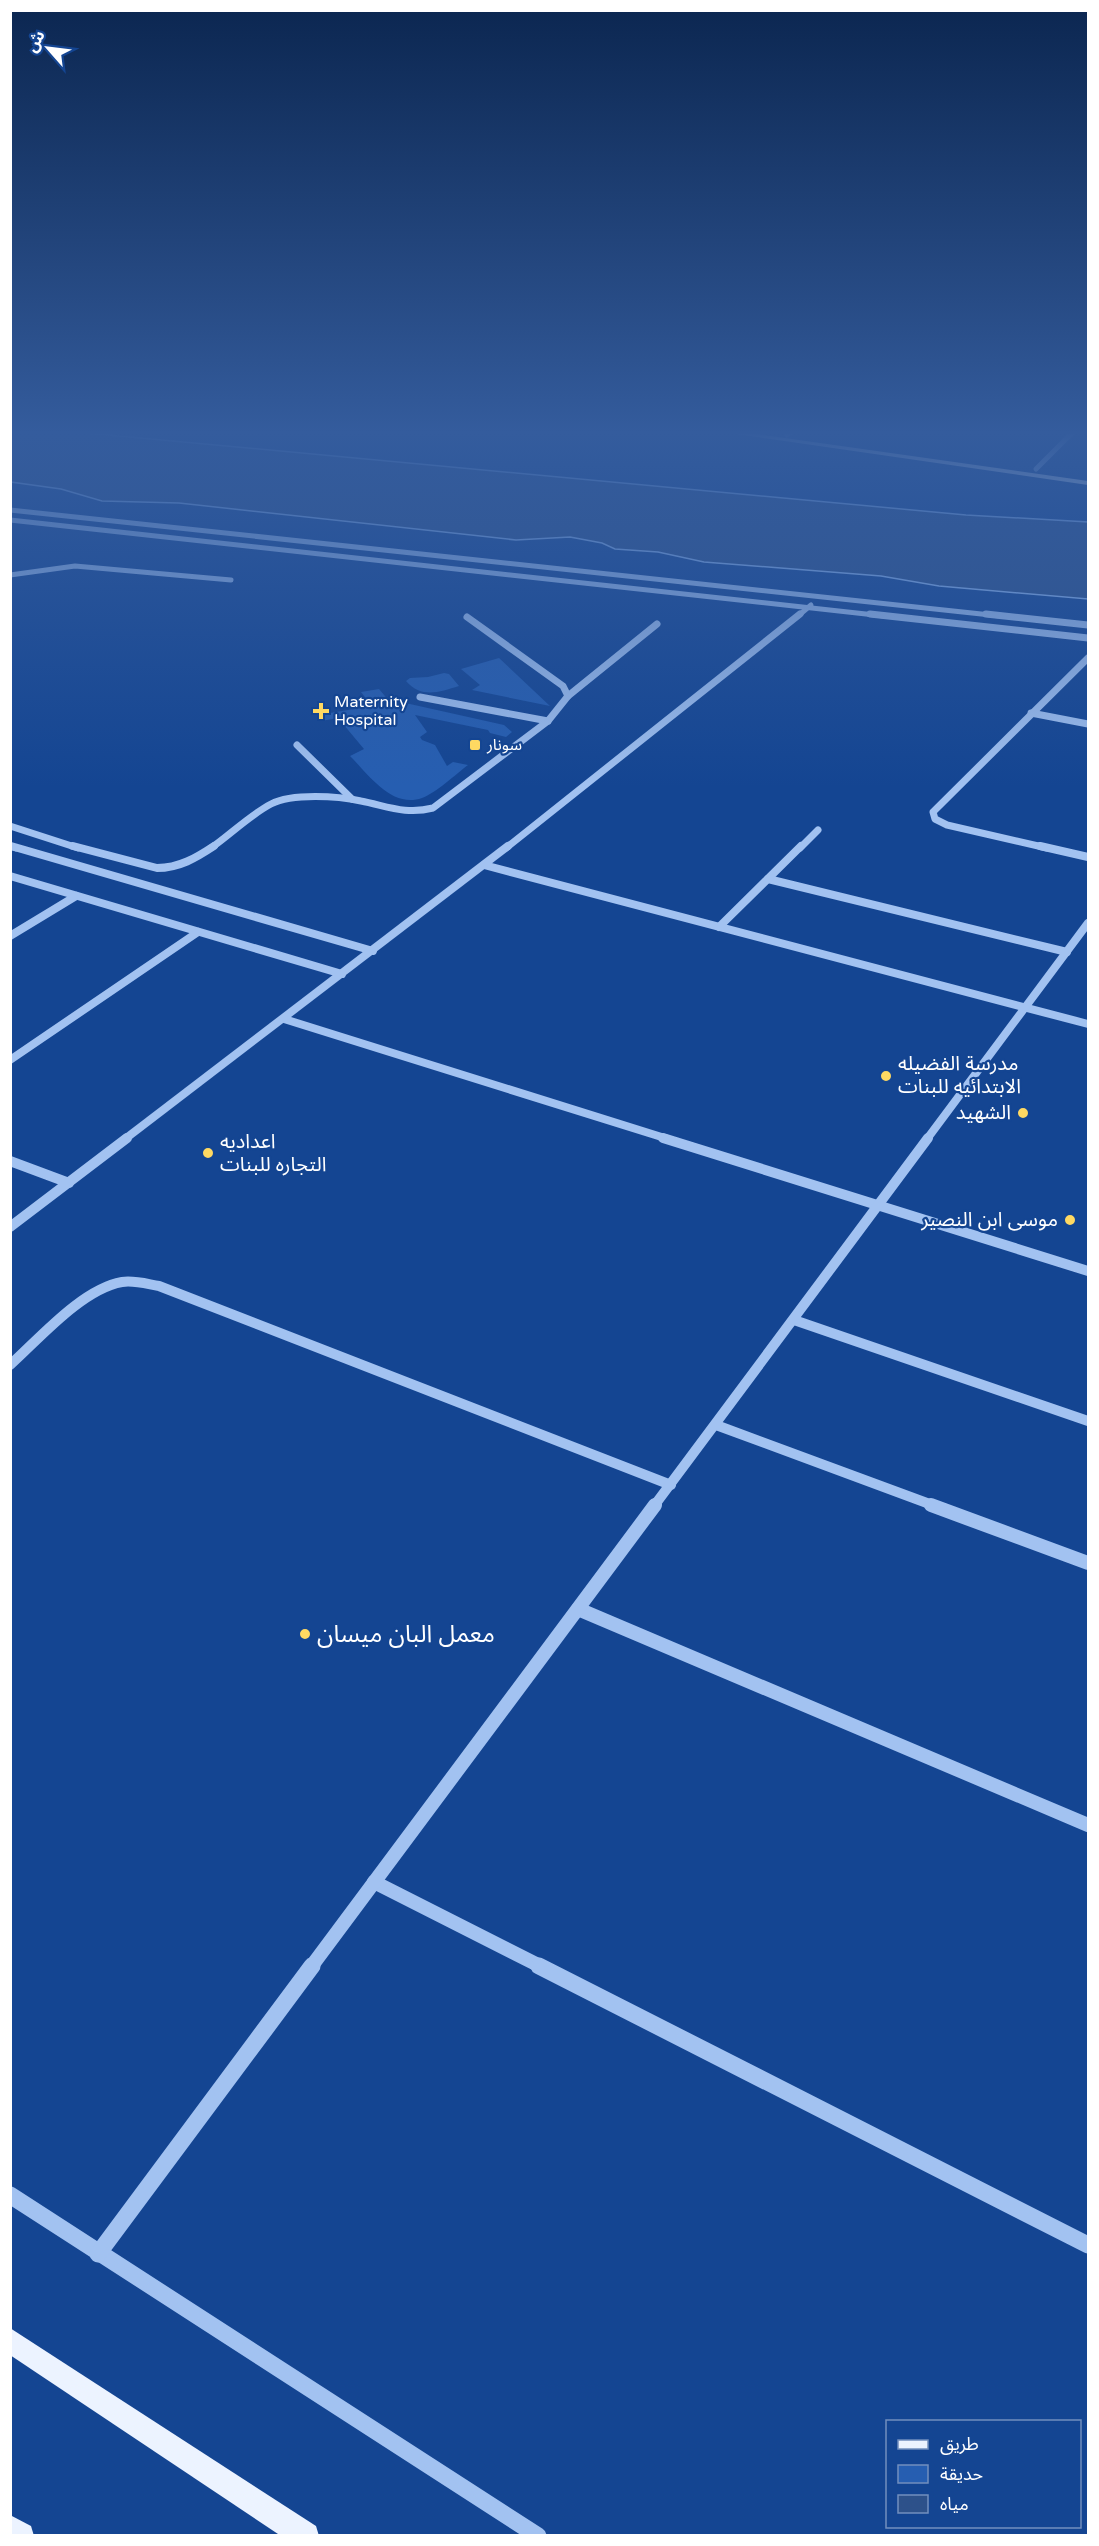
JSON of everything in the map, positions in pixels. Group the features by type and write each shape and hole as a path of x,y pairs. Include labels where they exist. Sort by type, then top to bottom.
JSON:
{"main road":[{"path":"10,2340 306,2535"},
{"path":"10,2528 21,2535"}],"street":[{"path":"278,549 1089,638"},
{"path":"381,549 823,595 1089,626"},
{"path":"10,575 75,566 231,580"},
{"path":"10,1227 484,865 823,595"},
{"path":"467,617 563,686 568,696"},
{"path":"10,826 144,866 169,869 199,855 271,804 302,798 352,799 400,813 420,813 433,808 548,721 568,696 657,624"},
{"path":"1089,658 933,812 935,819 947,825 1089,857"},
{"path":"420,697 548,721"},
{"path":"1031,713 1089,724"},
{"path":"297,745 352,799"},
{"path":"718,927 818,830"},
{"path":"10,846 373,951"},
{"path":"484,865 1089,1024"},
{"path":"10,876 342,974"},
{"path":"768,879 1067,952"},
{"path":"10,936 76,896"},
{"path":"99,2254 1089,923"},
{"path":"10,1060 198,932"},
{"path":"284,1019 1089,1271"},
{"path":"10,1161 69,1183"},
{"path":"10,1365 84,1300 120,1282 139,1282 159,1286 671,1485"},
{"path":"794,1320 1089,1421"},
{"path":"716,1425 1089,1563"},
{"path":"578,1609 1089,1825"},
{"path":"375,1882 1089,2245"},
{"path":"10,2195 538,2535"}],"green space":[{"path":"499,658 550,706 472,690 480,685 461,669"},
{"path":"449,674 459,686 438,692 425,692 412,687 406,681 410,678"},
{"path":"379,689 390,702 401,702 504,725 512,732 506,737 490,733 488,730 415,715 427,732 420,737 435,745 447,766 453,762 468,765 428,796 411,800 401,799 382,788 350,756 364,749 338,718 321,721 318,715 372,706 361,692"}],"water":[{"path":"615,549 1088,549 1088,599 939,586 881,576 704,562 658,552"}],"place":[{"name":"Maternity Hospital","path":"321,711"},
{"name":"سونار","path":"475,745"},
{"name":"مدرسة الفضيله الابتدائيه للبنات","path":"886,1076"},
{"name":"الشهيد","path":"1023,1113"},
{"name":"اعداديه التجاره للبنات","path":"208,1153"},
{"name":"موسى ابن النصير","path":"1070,1220"},
{"name":"معمل البان ميسان","path":"305,1634"}]}
